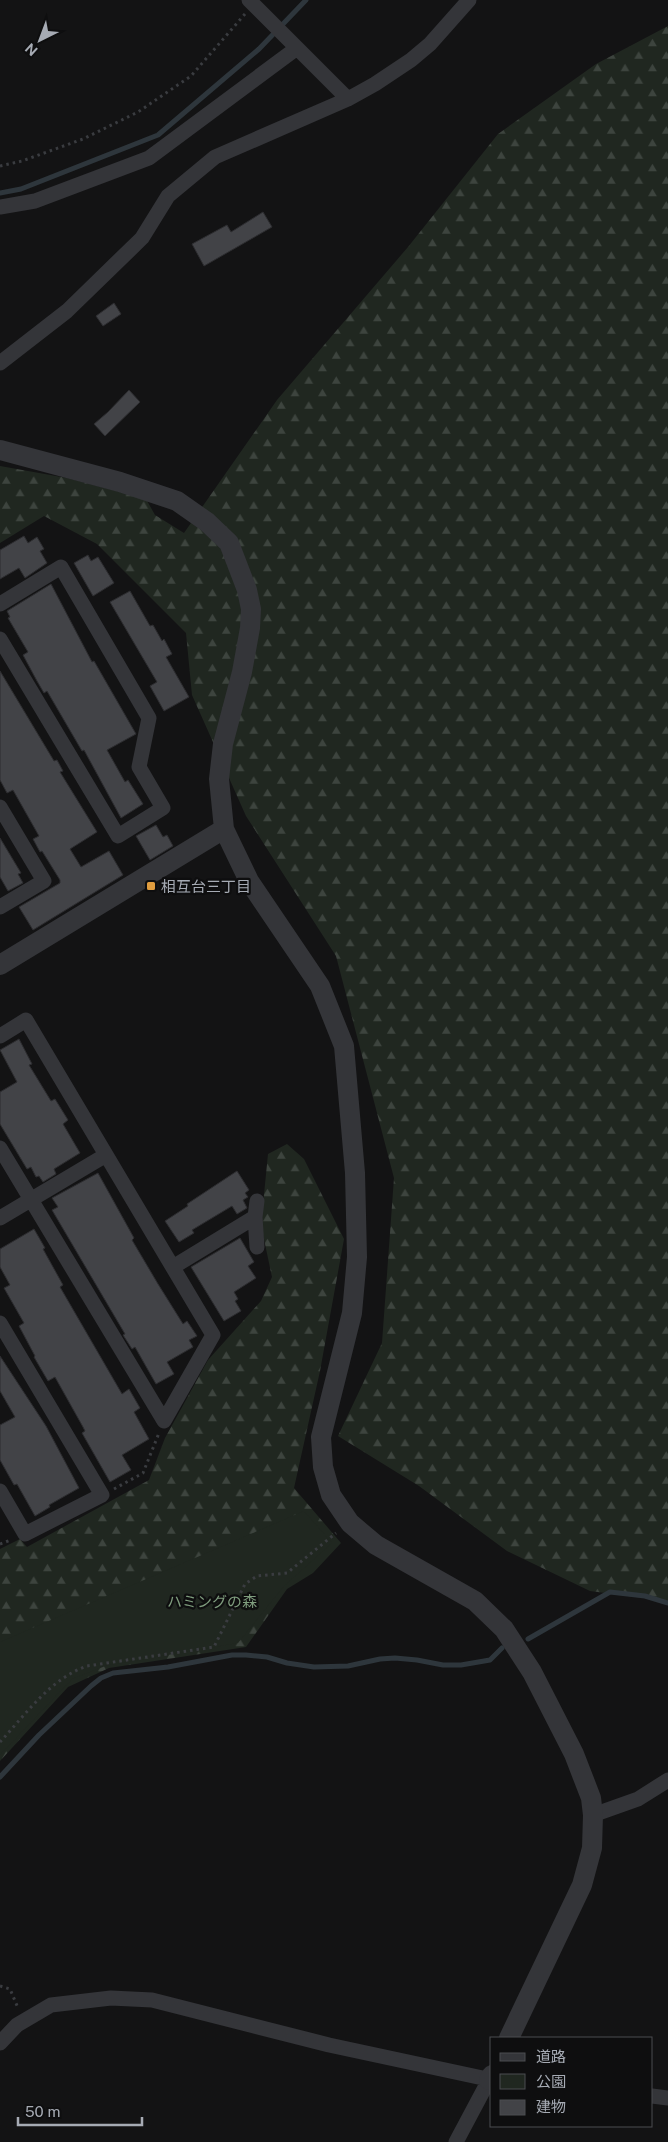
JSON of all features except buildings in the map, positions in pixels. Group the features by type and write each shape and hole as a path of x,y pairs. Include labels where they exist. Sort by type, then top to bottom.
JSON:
{"street":[{"path":"0,363 67,311 142,238 168,196 216,157 348,99 411,60 430,44 470,0"},
{"path":"256,6 348,99"},
{"path":"0,207 35,201 149,158 294,45"},
{"path":"0,450 120,482 176,501 207,522 229,543 239,566 251,608 250,628 223,744 219,779 224,829 249,881 320,986 344,1046 355,1173 357,1257 352,1313 321,1437 323,1467 331,1495 350,1523 376,1545 476,1601 504,1629 532,1672 574,1754 591,1798 593,1815 592,1848 582,1885 509,2037"},
{"path":"0,604 61,568 149,718 139,767 163,808 118,836 0,639"},
{"path":"0,807 44,880 0,907"},
{"path":"0,965 224,829"},
{"path":"0,1036 26,1020 213,1334 164,1421 0,1148"},
{"path":"0,1218 106,1155"},
{"path":"257,1201 255,1216 257,1246"},
{"path":"174,1267 255,1216"},
{"path":"0,1323 102,1495 25,1534 0,1491"},
{"path":"593,1815 638,1799 668,1780"},
{"path":"0,2043 19,2024 50,2005 110,1998 152,2000 329,2045 490,2078"},
{"path":"456,2142 490,2080"},
{"path":"653,2096 668,2098"}],"path":[{"path":"0,166 22,162 83,139 138,112 190,76 242,16 256,6"},
{"path":"102,1495 143,1474 164,1421"},
{"path":"0,1742 57,1681 74,1671 87,1666 214,1648 245,1584 257,1576 287,1574 350,1523"},
{"path":"0,1986 10,1989 18,2005 19,2024"}],"green space":[{"path":"668,26 668,1601 666,1601 590,1591 507,1551 419,1486 338,1436 382,1343 394,1178 336,956 246,816 192,695 186,633 97,544 44,516 0,543 0,466 67,478 146,499 155,515 184,533 277,400 408,247 498,134 596,64"},
{"path":"287,1144 304,1159 344,1239 320,1371 294,1488 341,1543 313,1573 287,1589 246,1647 109,1668 68,1687 0,1761 0,1549 20,1539 27,1547 149,1480 165,1438 208,1360 261,1301 272,1277 261,1225 268,1154"},
{"name":"ハミングの森","path":"304,1511 332,1543 284,1586 238,1643 108,1665 72,1679 0,1755 0,1642"}],"waterway":[{"path":"0,193 21,189 158,135 259,49 306,0"},
{"path":"528,1639 610,1592 645,1596 668,1603"},
{"path":"0,1777 39,1735 91,1686 101,1678 113,1673 168,1667 232,1655 267,1657 287,1663 314,1667 348,1666 380,1659 395,1658 443,1665 461,1665 490,1660 502,1648"}],"place":[{"name":"相互台三丁目","path":"151,886"}]}
